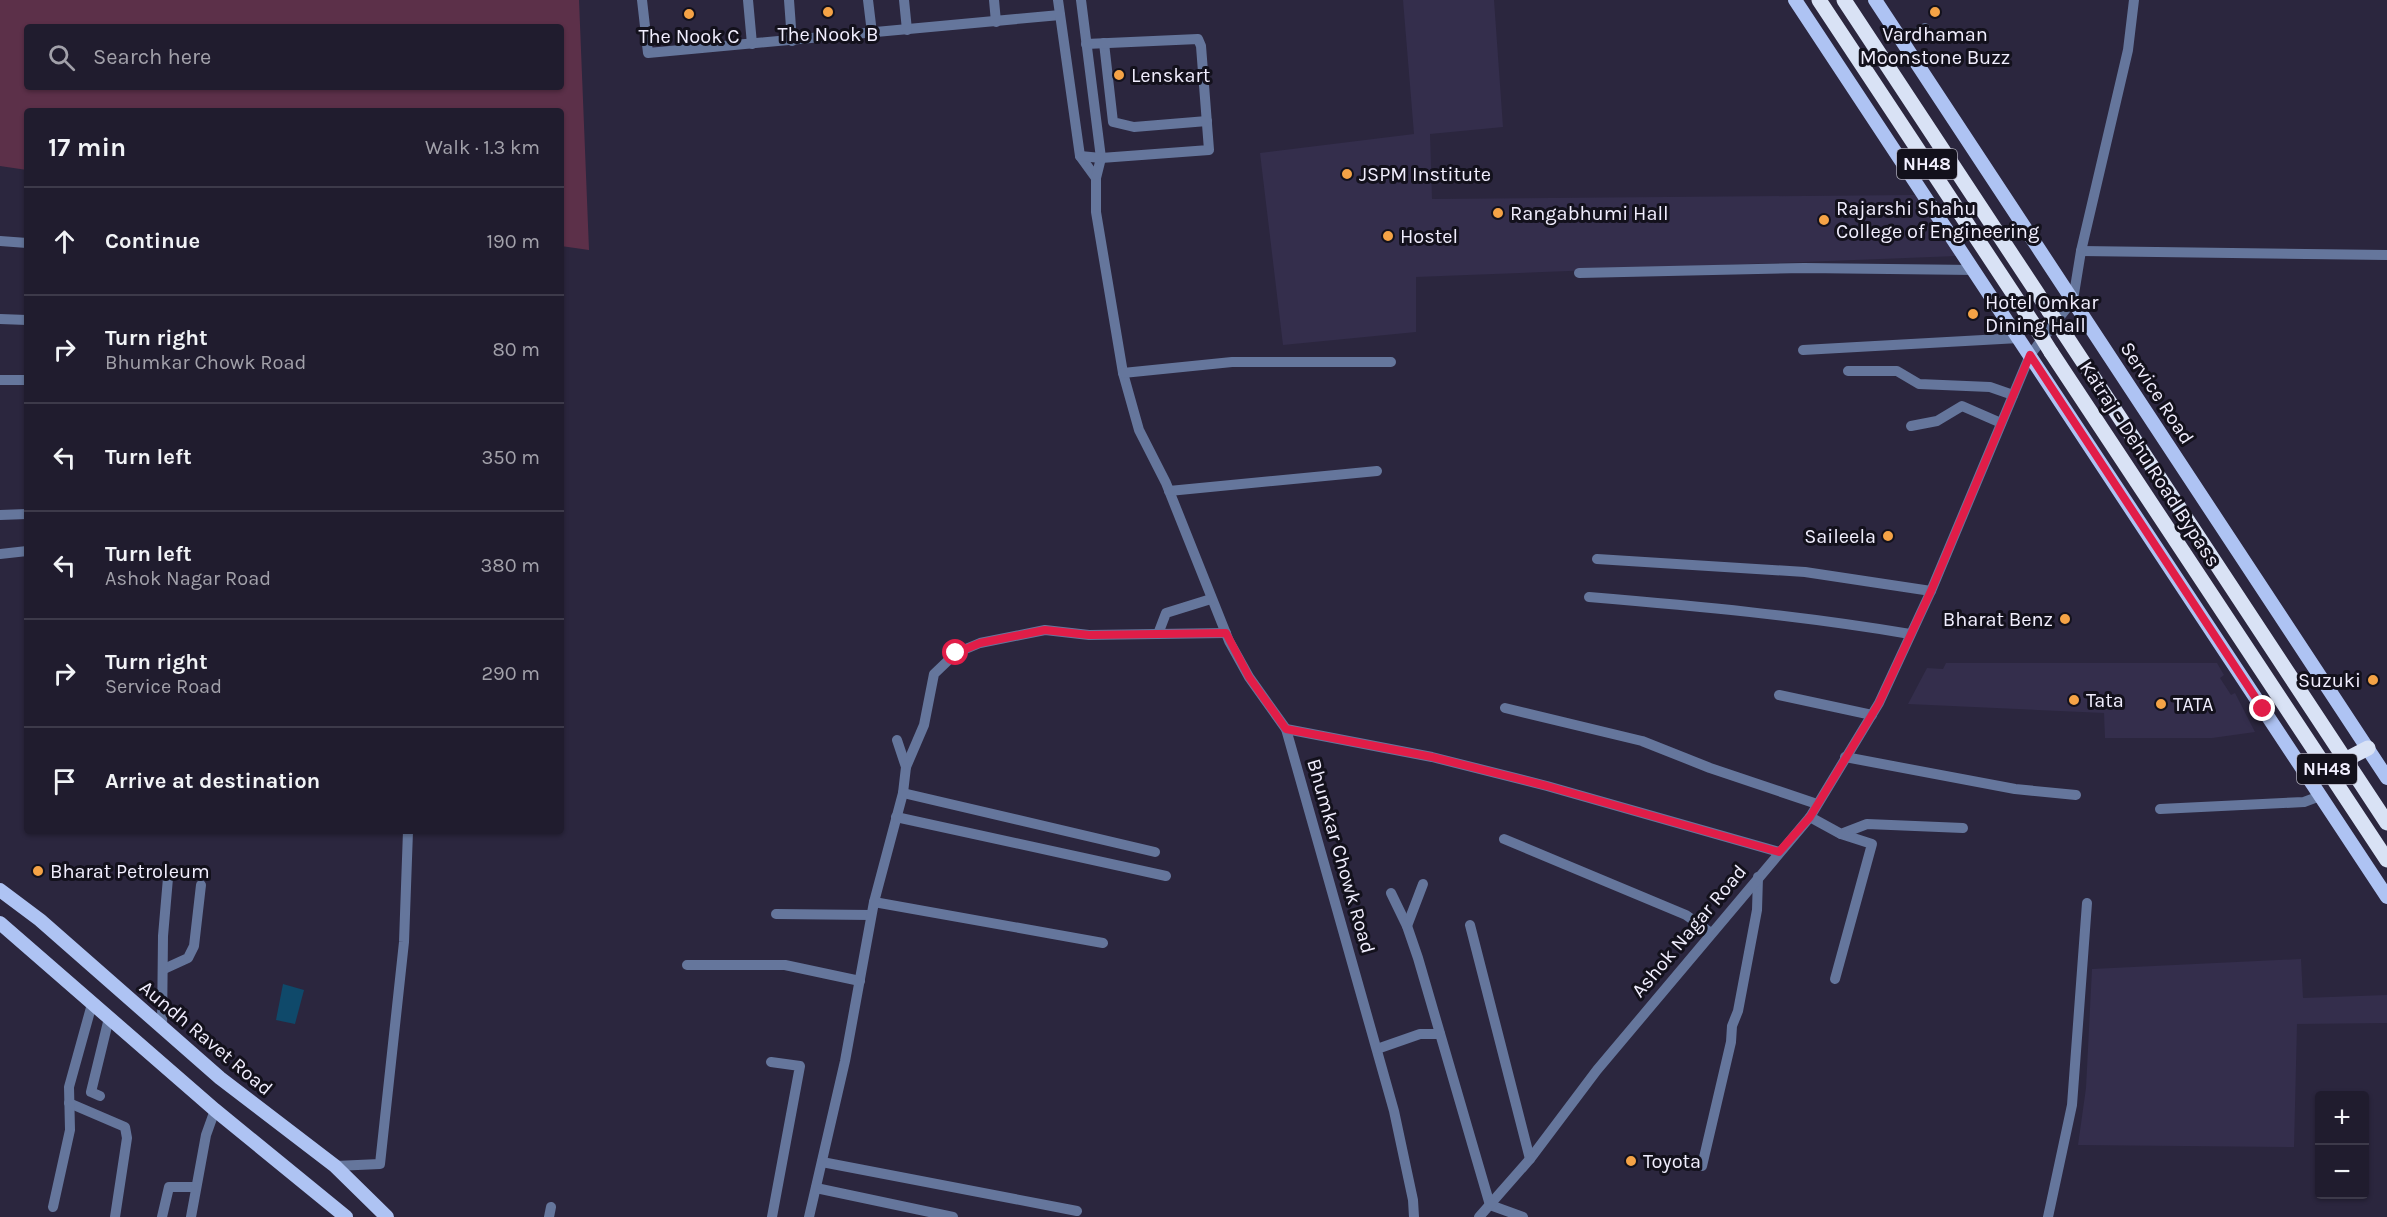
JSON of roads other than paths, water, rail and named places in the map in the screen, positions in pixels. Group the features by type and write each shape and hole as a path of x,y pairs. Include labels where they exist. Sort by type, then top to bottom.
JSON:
{"highway":[{"name":"Katraj - Dehu Road Bypass","path":"1819,0 2387,860"},
{"name":"Katraj - Dehu Road Bypass","path":"1844,0 2387,823"},
{"path":"2345,759 2368,748"}],"main road":[{"path":"1795,0 2387,897"},
{"name":"Service Road","path":"1875,0 2387,778"},
{"name":"Aundh Ravet Road","path":"0,890 40,920 162,1029 335,1166 387,1217"},
{"path":"0,923 339,1215"}],"street":[{"path":"642,0 648,53 1060,15"},
{"path":"748,0 752,44"},
{"path":"789,0 792,40"},
{"path":"868,0 872,33"},
{"path":"904,0 907,30"},
{"path":"994,0 996,22"},
{"path":"1058,0 1080,156 1096,178"},
{"name":"Bhumkar Chowk Road","path":"1081,0 1101,158 1096,178 1096,212 1123,374 1139,430 1169,491 1226,633 1249,677 1286,729 1394,1111 1413,1200 1413,1217"},
{"path":"2073,300 2081,251 2128,50 2133,0"},
{"path":"1902,42 1925,28"},
{"path":"1080,156 1101,158 1209,150 1201,46 1198,39 1086,44"},
{"path":"1104,43 1113,122 1134,127 1207,121"},
{"path":"0,242 24,243"},
{"path":"2081,251 2387,255"},
{"path":"1579,273 1804,268 1974,270"},
{"name":"Ashok Nagar Road","path":"1479,1217 1530,1159 1597,1070 1810,817 1872,715 1931,591 2030,355 2073,300"},
{"path":"0,319 24,320"},
{"path":"1803,350 2019,338"},
{"path":"1123,374 1232,362 1391,362"},
{"path":"1848,371 1897,371 1919,384 1990,387 2013,395"},
{"path":"0,380 24,380"},
{"path":"1911,426 1937,421 1962,406 2001,423"},
{"path":"1169,491 1377,471"},
{"path":"0,515 24,514"},
{"path":"0,554 24,551"},
{"path":"1597,560 1805,572 1931,591"},
{"path":"1589,597 1733,610 1845,623 1910,634"},
{"path":"1158,634 1166,613 1211,599"},
{"path":"809,1217 845,1061 871,915 903,793 906,767 924,725 934,674 956,653 980,643 1045,630 1089,635 1226,633"},
{"path":"1779,695 1872,715"},
{"path":"1505,708 1642,741 1710,768 1817,804"},
{"path":"1286,729 1443,760 1547,786 1779,852"},
{"path":"897,740 906,767"},
{"path":"1845,757 2015,789 2076,795"},
{"path":"903,793 1155,852"},
{"path":"2160,809 2304,802 2320,796"},
{"path":"896,817 1166,876"},
{"path":"1810,817 1841,834 1872,844 1835,979"},
{"path":"1841,834 1867,824 1963,828"},
{"path":"335,1166 381,1164 404,942 408,834"},
{"path":"1504,839 1686,915 1711,933"},
{"path":"1702,1166 1720,1083 1726,1068 1732,1026 1738,1011 1757,910 1758,877"},
{"path":"162,1029 163,936 168,878"},
{"path":"1407,926 1423,884"},
{"path":"164,969 188,958 194,946 201,885"},
{"path":"1391,893 1407,926 1490,1205 1523,1217"},
{"path":"874,902 1103,943"},
{"path":"2048,1217 2072,1105 2087,903"},
{"path":"776,914 871,915"},
{"path":"1470,925 1530,1159"},
{"path":"687,965 785,965 860,981"},
{"path":"53,1207 70,1130 69,1087 92,1004"},
{"path":"100,1096 91,1092 109,1018"},
{"path":"1377,1049 1420,1034 1440,1034"},
{"path":"771,1062 800,1066 772,1217"},
{"path":"69,1103 125,1127 127,1138 115,1217"},
{"path":"191,1217 206,1136 215,1110"},
{"path":"822,1162 1077,1211"},
{"path":"162,1217 169,1186 196,1187"},
{"path":"816,1188 953,1217"}],"water":[{"path":"283,984 304,990 295,1024 276,1020"}],"place":[{"name":"The Nook B","path":"828,12"},
{"name":"Vardhaman Moonstone Buzz","path":"1935,12"},
{"name":"The Nook C","path":"689,14"},
{"name":"Lenskart","path":"1119,75"},
{"name":"JSPM Institute","path":"1347,174"},
{"name":"Rangabhumi Hall","path":"1498,213"},
{"name":"Rajarshi Shahu College of Engineering","path":"1824,220"},
{"name":"Hostel","path":"1388,236"},
{"name":"Hotel Omkar Dining Hall","path":"1973,314"},
{"name":"Saileela","path":"1888,536"},
{"name":"Bharat Benz","path":"2065,619"},
{"name":"Suzuki","path":"2373,680"},
{"name":"Tata","path":"2074,700"},
{"name":"TATA","path":"2161,704"},
{"name":"Bharat Petroleum","path":"38,871"},
{"name":"Toyota","path":"1631,1161"}]}
